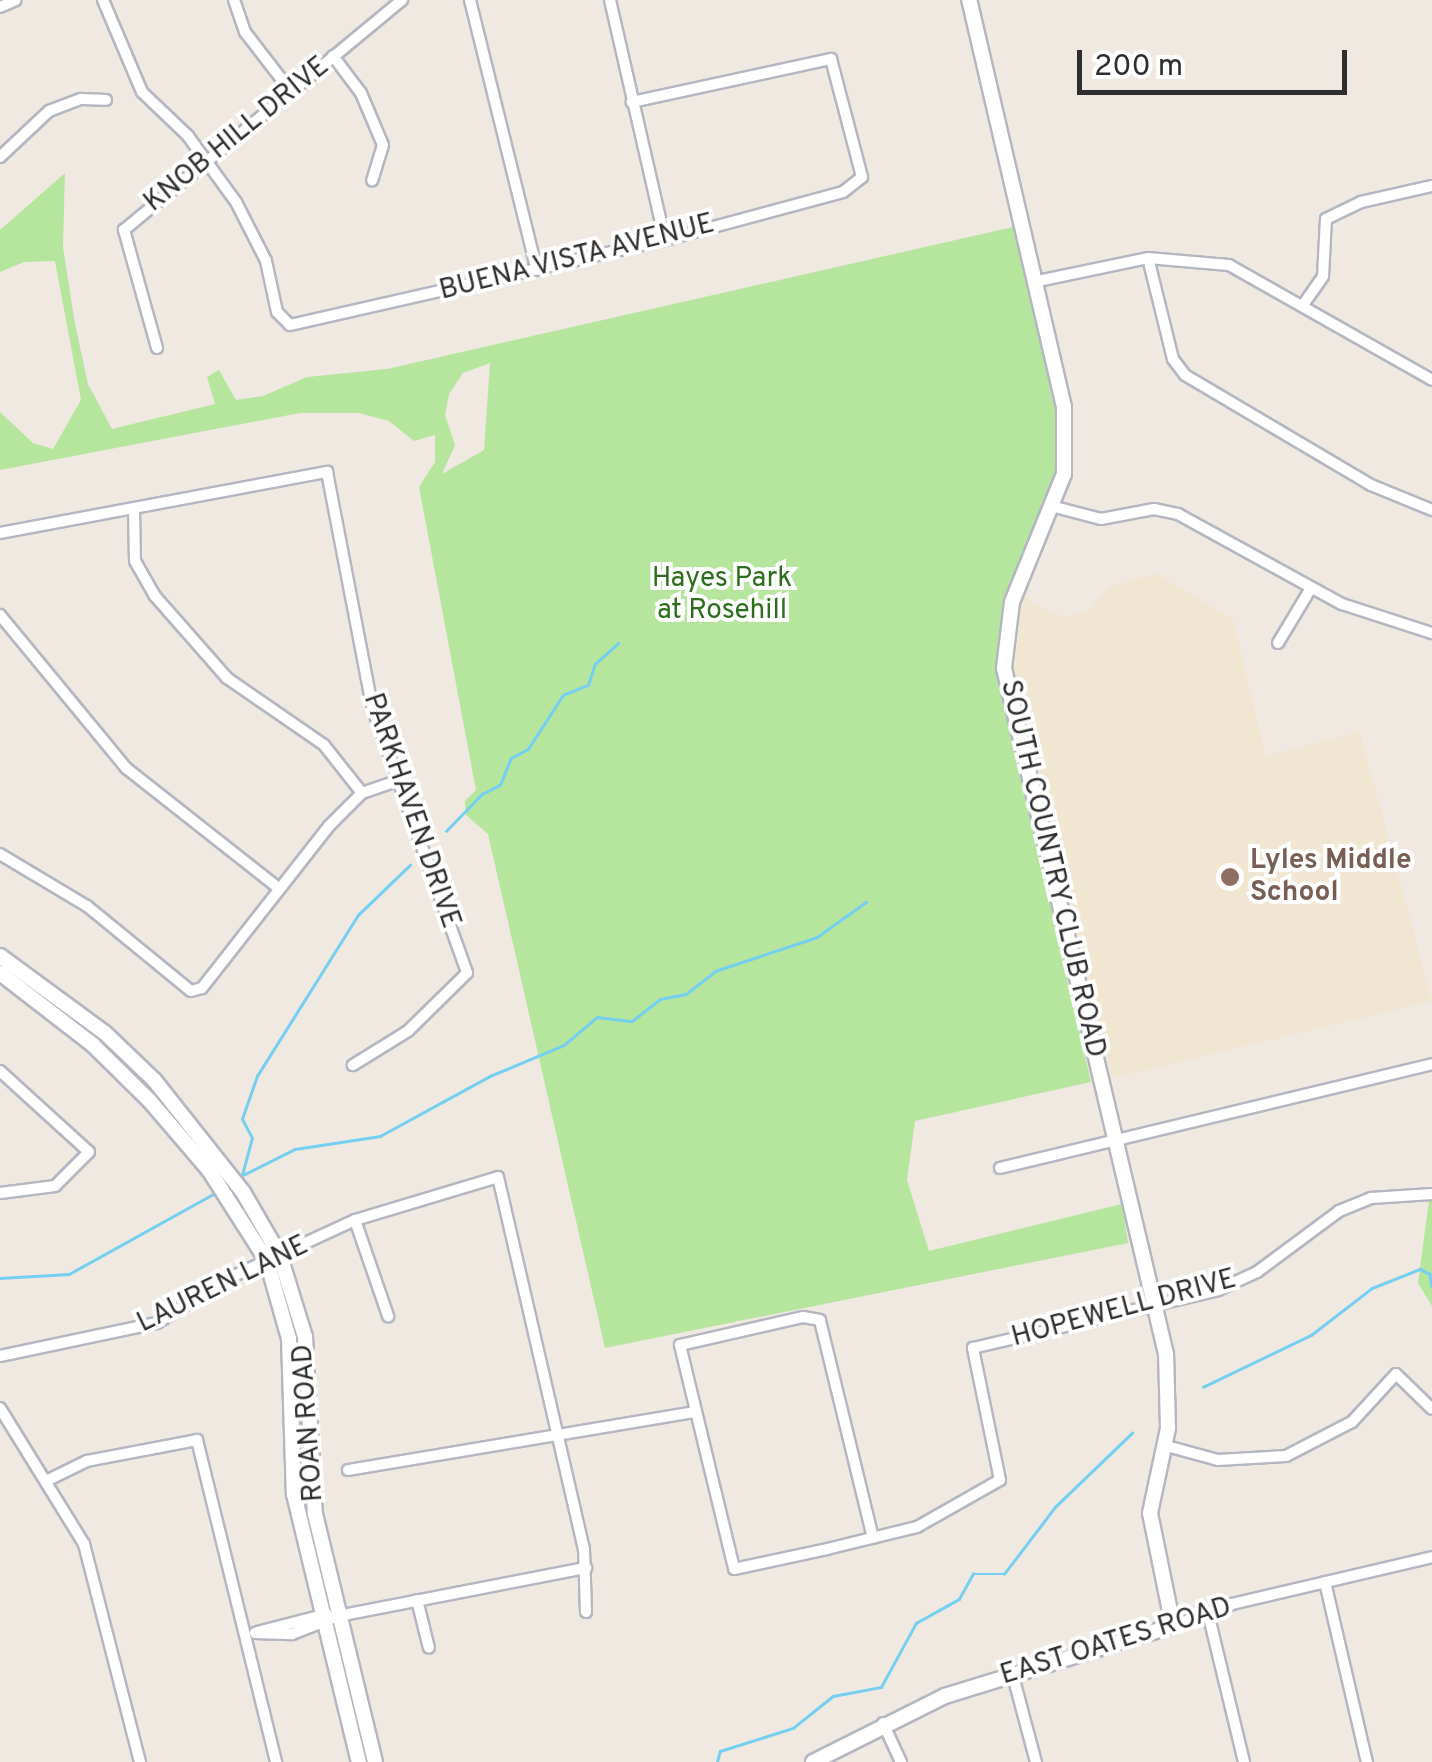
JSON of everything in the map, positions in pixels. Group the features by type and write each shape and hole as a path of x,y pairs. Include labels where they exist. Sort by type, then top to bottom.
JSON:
{"street":[{"path":"0,6 16,0"},
{"path":"103,0 142,92 206,159"},
{"path":"234,0 245,32 289,90"},
{"name":"KNOB HILL DRIVE","path":"157,348 136,265 121,238 206,159 402,0"},
{"path":"470,0 537,270"},
{"path":"610,0 665,240"},
{"name":"SOUTH COUNTRY CLUB ROAD","path":"969,0 1064,408 1064,474 1055,506 1012,602 1004,668 1168,1372 1163,1444 1150,1513 1173,1626"},
{"path":"333,56 361,93 382,144 372,180"},
{"name":"BUENA VISTA AVENUE","path":"206,159 257,240 277,312 295,325 665,240 858,184 862,177 849,111 831,58 632,102"},
{"path":"0,156 50,111 82,99 106,100"},
{"path":"1303,306 1324,276 1326,218 1361,202 1430,186 1432,199"},
{"path":"1148,258 1173,360 1185,376 1356,477 1432,510"},
{"path":"1033,282 1148,258 1229,265 1432,380"},
{"name":"PARKHAVEN DRIVE","path":"134,510 327,472 373,710 466,973 408,1031 353,1065"},
{"path":"1055,506 1101,519 1154,508 1178,514 1311,588 1432,634"},
{"path":"0,533 134,510 135,561 154,596 227,678 324,745 362,794"},
{"path":"1278,643 1311,588"},
{"path":"0,615 126,768 276,886"},
{"path":"0,856 87,906 191,991 202,988 276,886 362,794 399,780"},
{"name":"ROAN ROAD","path":"0,956 84,1016 155,1081 242,1192 274,1258 305,1336 311,1489 328,1618 359,1762"},
{"name":"ROAN ROAD","path":"0,973 94,1045 149,1100 209,1170 274,1258"},
{"path":"1000,1168 1432,1064"},
{"path":"0,1072 78,1135 89,1152 55,1186 0,1193"},
{"name":"LAUREN LANE","path":"0,1356 157,1323 274,1258 355,1220 498,1177 556,1435"},
{"name":"HOPEWELL DRIVE","path":"873,1538 936,1518 1000,1480 972,1348 1236,1283 1356,1204 1432,1194"},
{"path":"355,1220 388,1316"},
{"path":"803,1317 820,1320 873,1538 734,1569 692,1412 680,1344 803,1317"},
{"path":"1163,1444 1218,1460 1286,1456 1352,1422 1396,1374 1432,1410"},
{"path":"0,1408 46,1481 95,1574 140,1762"},
{"path":"348,1470 692,1412"},
{"path":"556,1435 586,1568 586,1612"},
{"path":"46,1481 87,1461 197,1440 250,1634 276,1762"},
{"name":"EAST OATES ROAD","path":"813,1762 882,1722 1012,1672 1173,1626 1208,1612 1432,1557"},
{"path":"250,1634 278,1636 328,1618 586,1568"},
{"path":"1325,1582 1367,1762"},
{"path":"417,1600 429,1648"},
{"path":"1208,1612 1244,1762"},
{"name":"ROAN ROAD","path":"328,1618 375,1762"},
{"path":"1012,1672 1036,1762"},
{"path":"882,1722 901,1762"}],"shaded area":[{"name":"Lyles Middle School","path":"1156,573 1233,620 1266,756 1360,732 1432,1001 1112,1078 1014,686 1011,645 1023,595 1051,614 1068,616 1089,610 1111,587"}],"green space":[{"name":"Hayes Park at Rosehill","path":"65,173 63,247 75,324 88,384 112,429 215,404 207,377 219,370 236,400 263,396 307,377 387,369 1013,227 1059,422 1058,471 1044,520 1005,600 997,673 1091,1082 915,1121 907,1180 929,1251 1122,1204 1128,1243 605,1348 488,834 466,815 465,801 476,790 419,487 435,462 435,435 414,441 389,421 359,413 300,413 0,470 0,412 33,443 53,449 81,400 55,261 24,262 0,272 0,230","holes":["490,363 484,450 442,474 455,445 445,415 449,394 463,373"]},
{"path":"1432,1201 1432,1306 1418,1283"}],"waterway":[{"path":"446,831 482,794 500,785 511,758 528,749 563,695 588,685 595,664 618,643"},
{"path":"242,1175 252,1138 242,1119 257,1076 358,915 410,865"},
{"path":"241,1176 295,1149 380,1136 490,1076 564,1045 597,1017 632,1021 660,999 686,994 715,971 817,937 866,902"},
{"path":"0,1278 69,1274 215,1193"},
{"path":"1203,1387 1311,1335 1372,1288 1420,1269 1430,1274 1432,1286"},
{"path":"717,1762 720,1751 793,1728 833,1696 881,1687 916,1623 959,1599 973,1574 1004,1574 1055,1507 1132,1433"}],"place":[{"name":"Lyles Middle School","path":"1230,877"}]}
